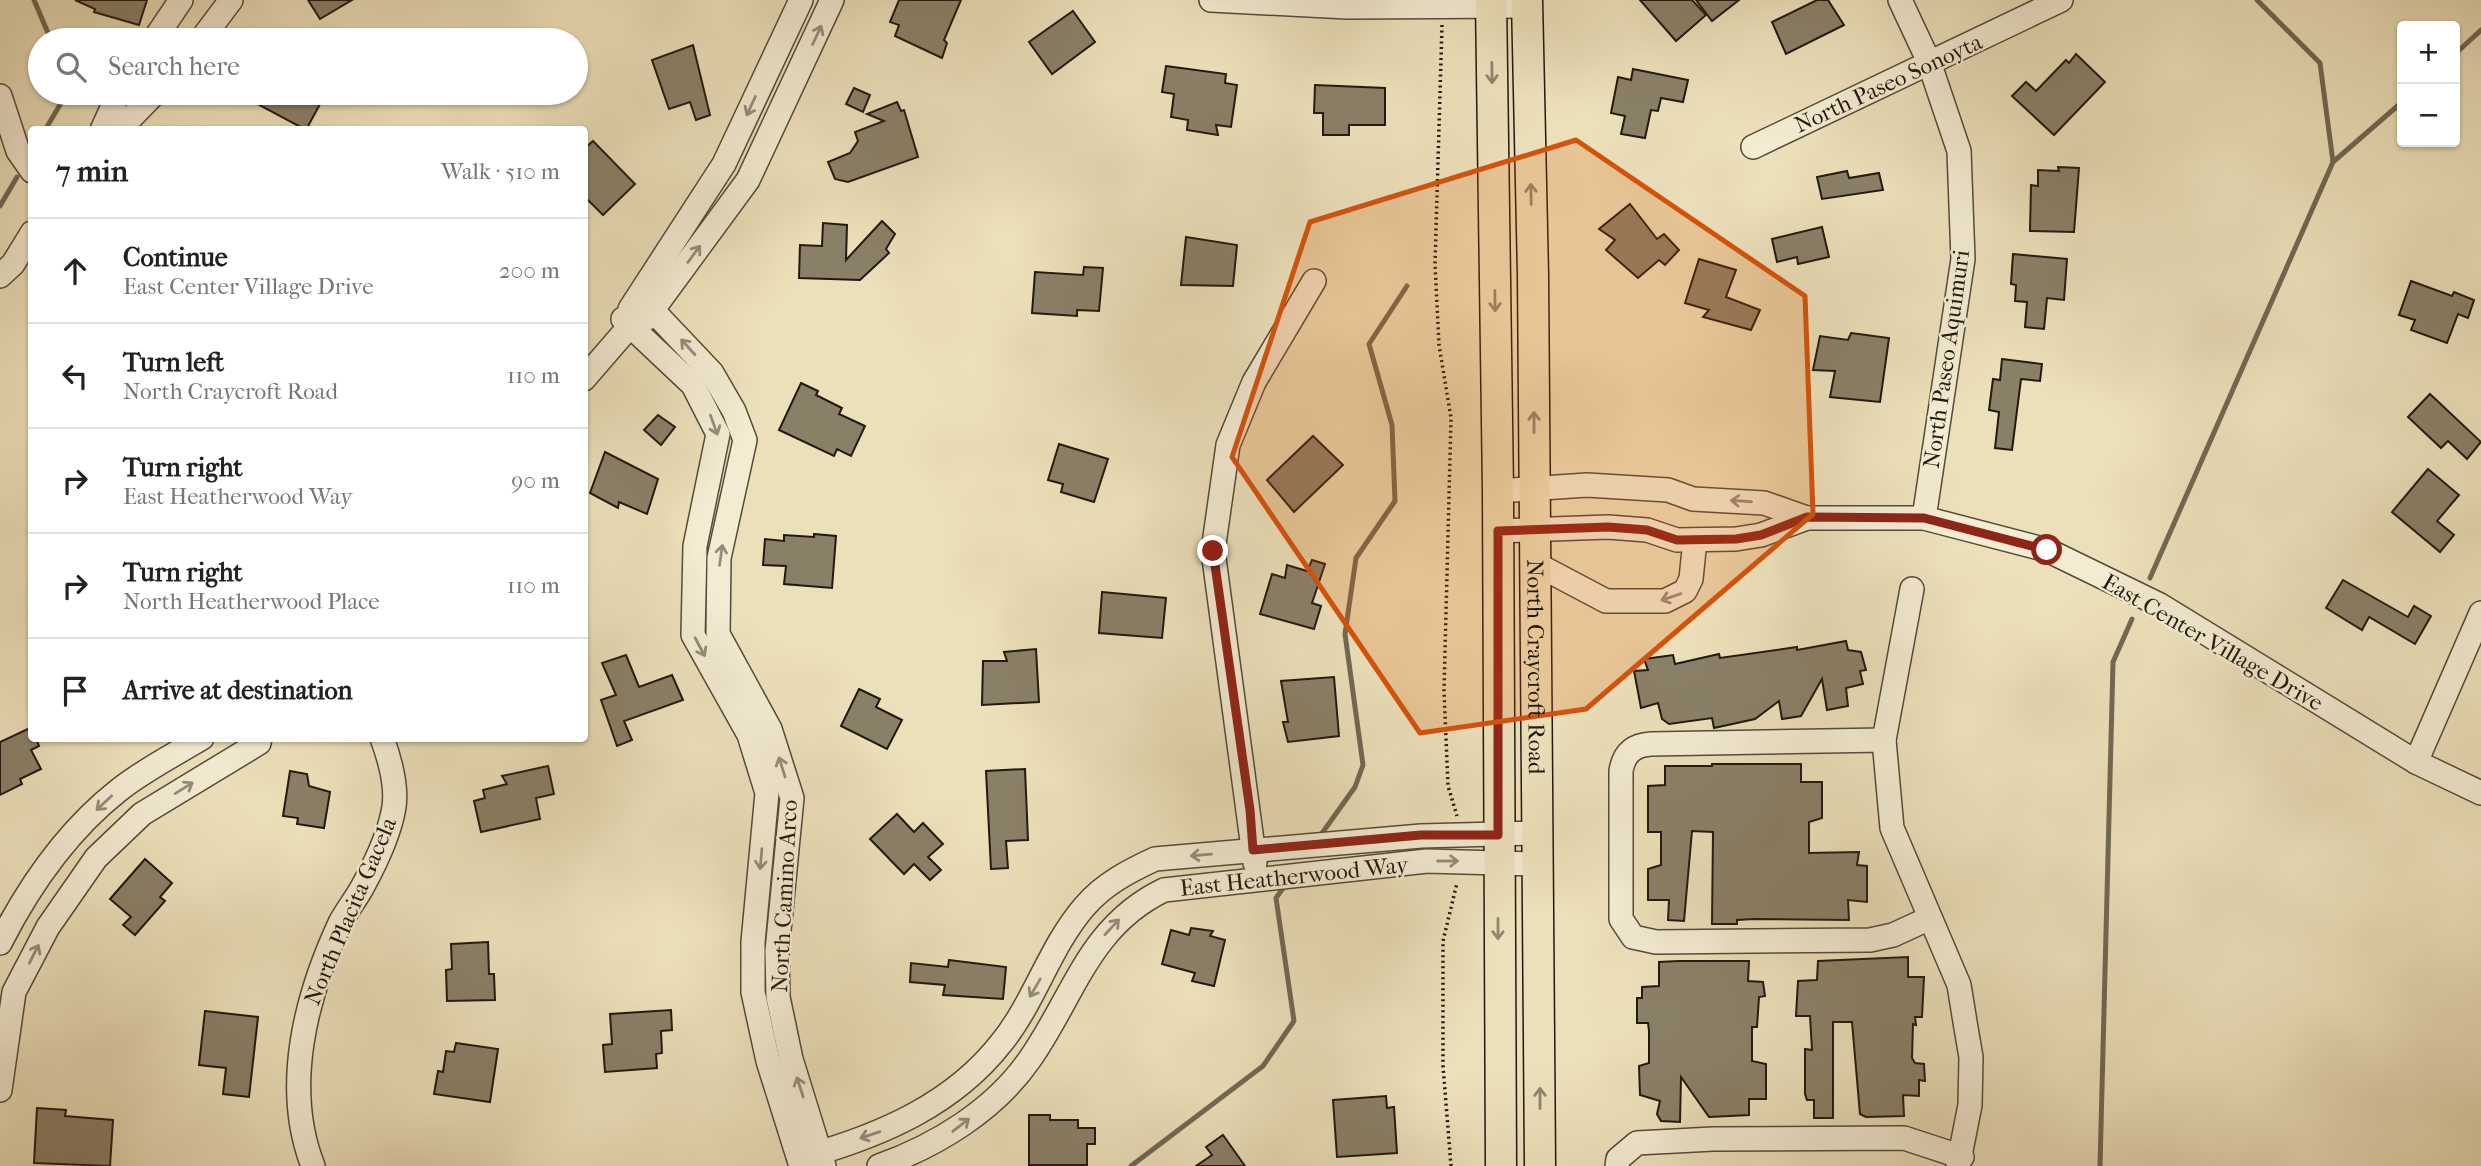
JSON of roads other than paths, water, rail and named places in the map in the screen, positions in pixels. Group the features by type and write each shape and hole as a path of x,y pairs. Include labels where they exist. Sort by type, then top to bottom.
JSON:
{"main road":[{"name":"North Craycroft Road","path":"1491,2 1498,491 1500,1166"},
{"name":"North Craycroft Road","path":"1527,3 1540,1166"}],"street":[{"path":"162,28 181,0"},
{"path":"210,28 232,0"},
{"path":"647,303 724,164 801,0"},
{"path":"588,374 748,180 832,0"},
{"path":"1212,0 1347,7 1527,3"},
{"name":"North Paseo Aquimuri","path":"1900,0 1929,62 1959,151 1963,259 1924,518"},
{"name":"North Paseo Sonoyta","path":"1753,147 2061,0"},
{"path":"781,43 803,65"},
{"path":"0,96 18,151 28,165"},
{"path":"104,126 113,105"},
{"path":"123,126 143,105"},
{"path":"0,276 13,264 28,240"},
{"path":"1258,879 1213,551 1228,445 1254,382 1314,281"},
{"name":"North Camino Arco","path":"647,303 712,373 734,411 745,440 719,558 718,634 771,729 792,797 777,951 778,996 811,1161"},
{"name":"North Camino Arco","path":"627,328 694,385 718,434 695,546 694,635 749,735 767,793 753,942 753,992 768,1061 811,1161"},
{"name":"East Center Village Drive","path":"1498,491 1587,485 1624,486 1668,491 1693,499 1764,503 1807,517 1924,518 2047,550 2160,605 2416,762 2481,793"},
{"name":"East Center Village Drive","path":"1498,531 1608,527 1647,530 1677,540 1695,540 1761,535 1807,517"},
{"path":"1534,563 1606,601 1665,601 1685,591 1691,579 1695,540"},
{"path":"1617,1166 1618,1159 1637,1143 1700,1139 1904,1138 1960,1161 1970,1105 1971,1057 1959,985 1892,828 1884,740 1912,589"},
{"path":"2416,762 2481,613"},
{"path":"1884,740 1651,744 1630,751 1622,762 1621,771 1621,919 1633,937 1656,942 1870,940 1893,934 1930,918"},
{"path":"0,943 17,910 68,838 119,790 196,742"},
{"path":"0,1090 14,992 48,927 96,858 142,814 259,742"},
{"name":"North Placita Gacela","path":"313,1166 302,1120 300,1055 310,998 318,976 342,920 366,881 394,806 388,755 383,742"},
{"name":"East Heatherwood Way","path":"878,1166 951,1133 995,1098 1029,1061 1109,928 1140,902 1164,890 1427,861 1498,848 1538,833"},
{"name":"East Heatherwood Way","path":"811,1161 934,1105 973,1074 1003,1041 1084,906 1122,874 1154,859 1421,835 1498,848 1538,864"}],"waterway":[{"path":"34,0 46,28"},
{"path":"2257,0 2320,63 2333,162"},
{"path":"2460,49 2481,30"},
{"path":"47,126 60,105"},
{"path":"2150,578 2333,162 2397,106"},
{"path":"0,206 17,177"},
{"path":"1320,836 1355,787 1363,765 1345,634 1356,558 1395,501 1392,425 1369,344 1407,286"},
{"path":"2100,1166 2113,662 2132,619"},
{"path":"1131,1166 1263,1066 1294,1021 1276,898 1286,884"}]}
